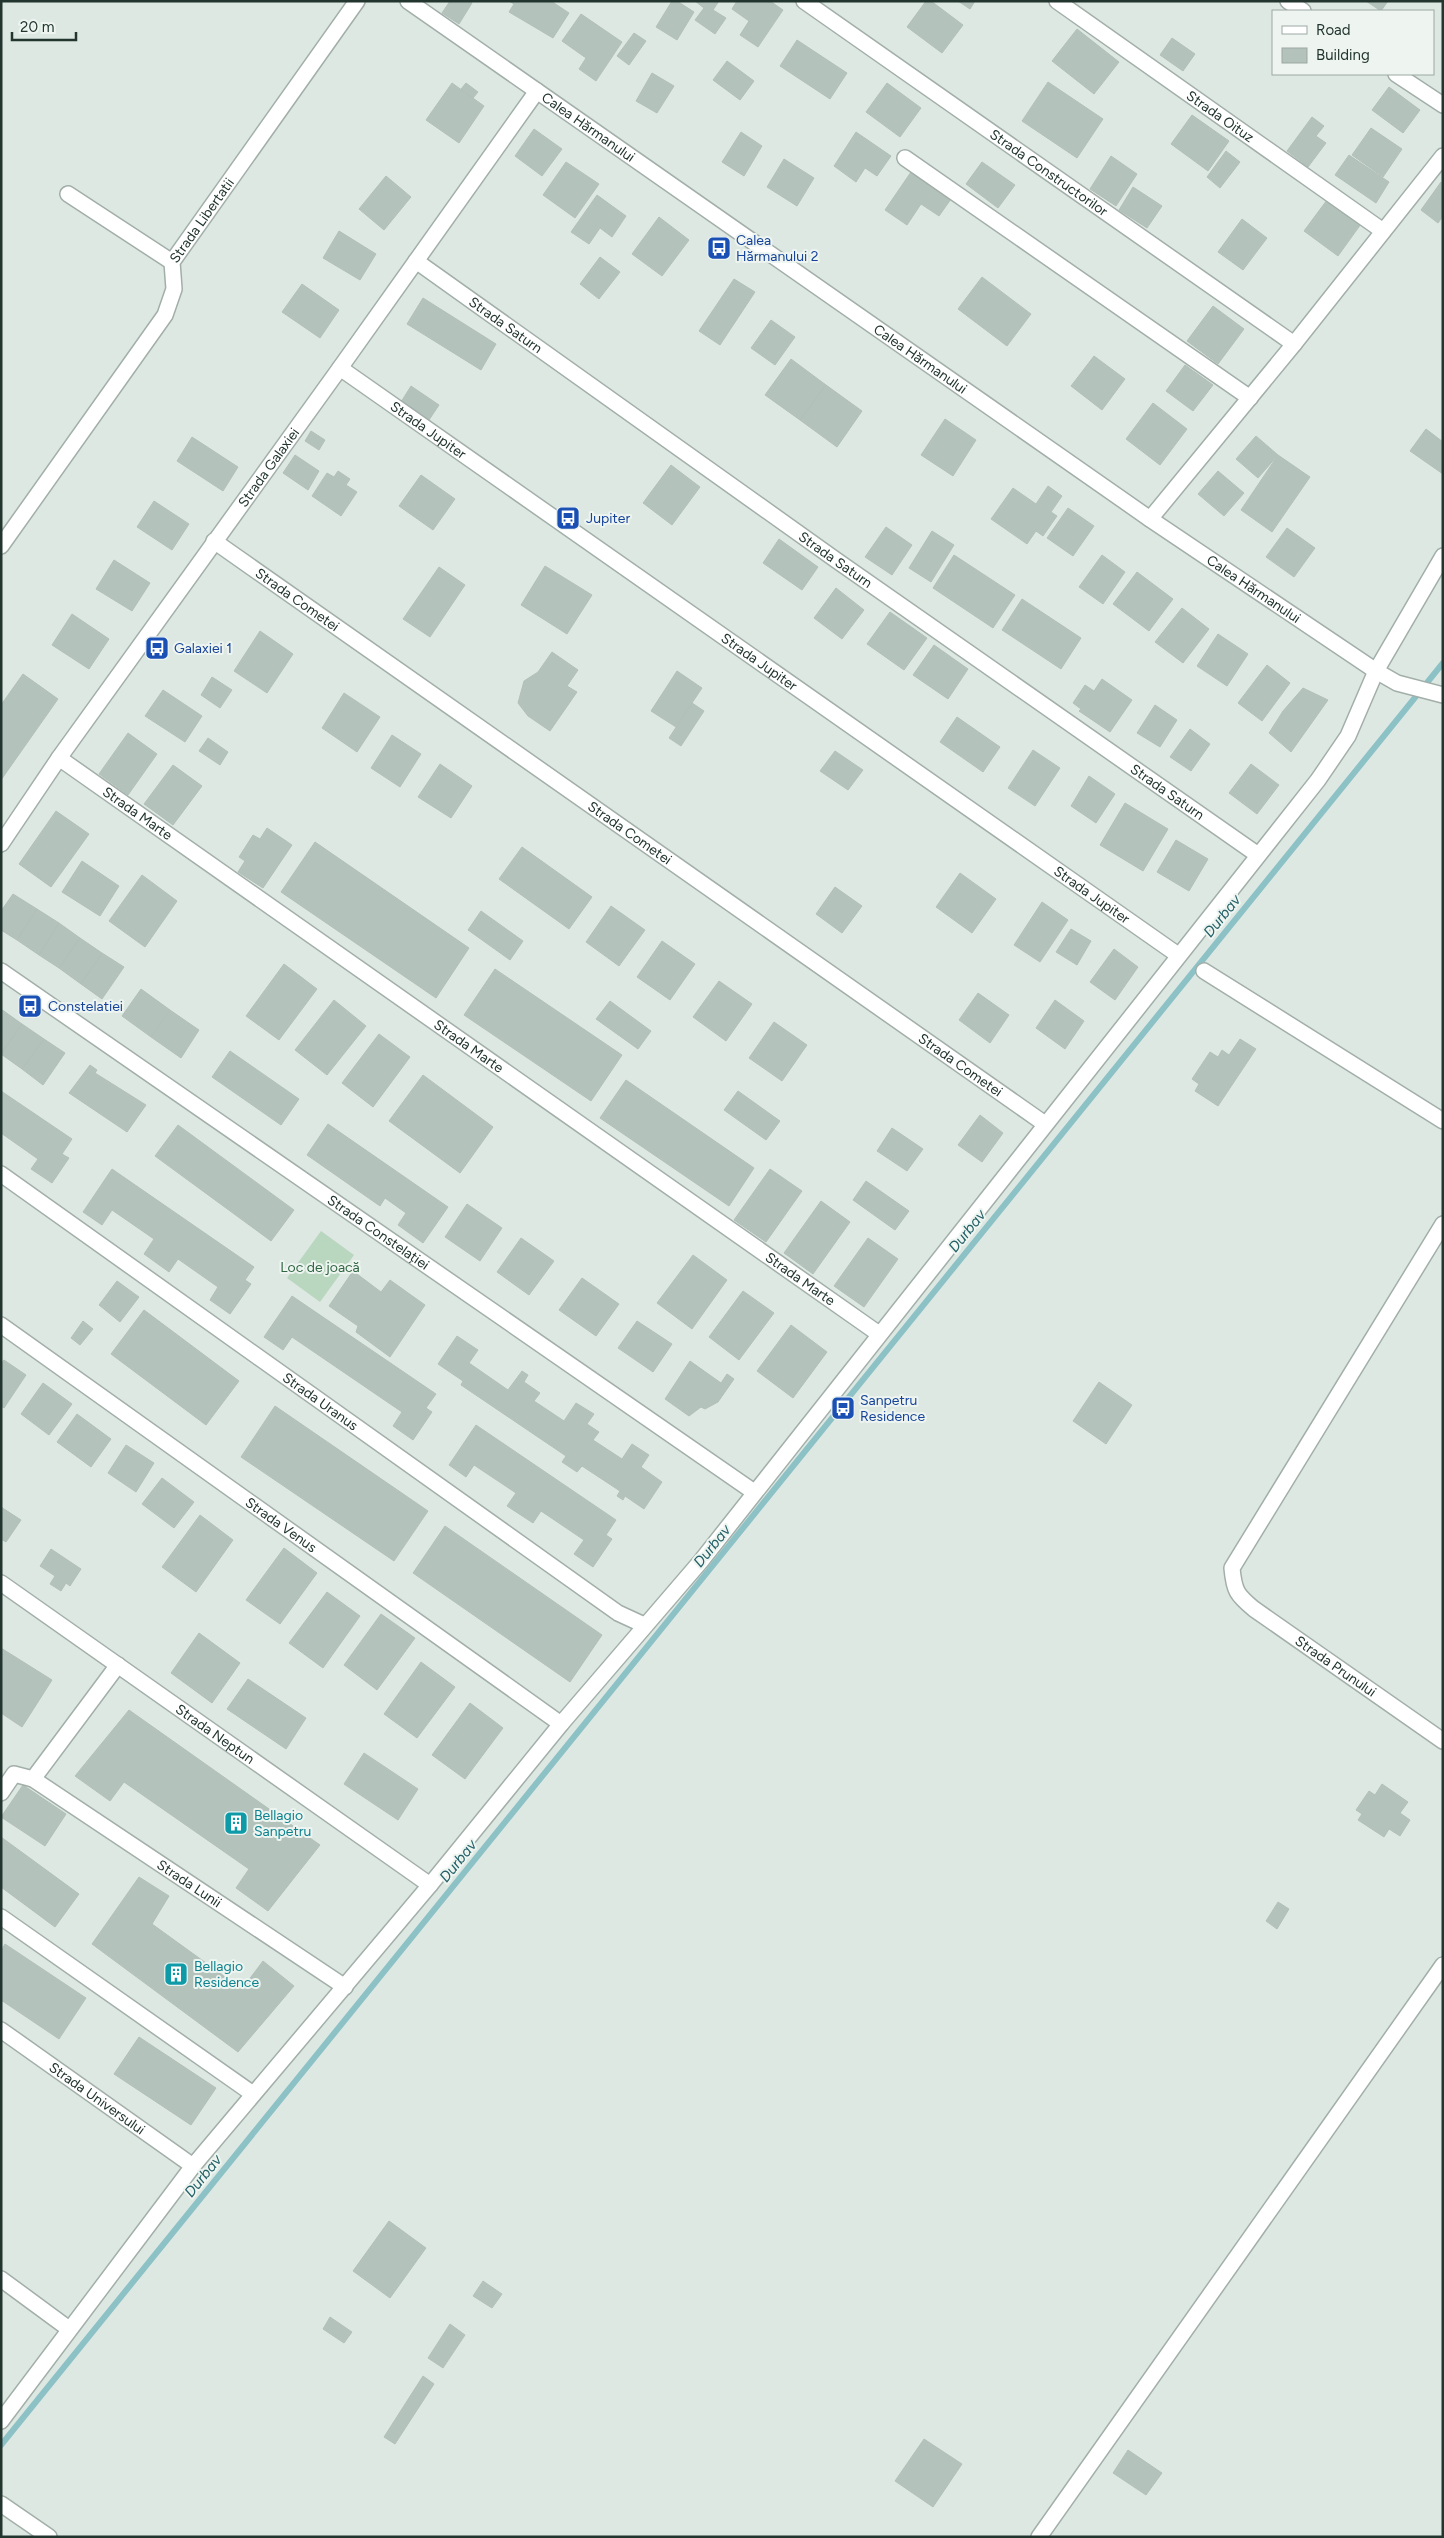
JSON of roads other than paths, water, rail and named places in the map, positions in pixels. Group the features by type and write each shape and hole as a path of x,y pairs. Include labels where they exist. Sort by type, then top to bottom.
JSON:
{"street":[{"name":"Strada Libertatii","path":"1,546 164,315 174,289 172,262 357,1"},
{"name":"Calea Hărmanului","path":"408,1 1150,519 1376,671 1397,683 1443,695"},
{"name":"Strada Constructorilor","path":"804,1 1294,344"},
{"name":"Strada Oituz","path":"1057,1 1384,232"},
{"path":"1288,1 1302,10"},
{"path":"1398,75 1443,105"},
{"name":"Strada Galaxiei","path":"1,844 59,758 537,91"},
{"path":"1150,519 1294,344 1443,156"},
{"path":"905,158 1250,398"},
{"path":"68,194 172,262"},
{"name":"Strada Saturn","path":"416,261 1258,855"},
{"name":"Strada Jupiter","path":"340,368 1178,955"},
{"name":"Strada Cometei","path":"214,541 1045,1124"},
{"path":"1,2421 193,2166 430,1885 644,1625 701,1561 1318,780 1348,736 1376,671 1443,556"},
{"name":"Strada Marte","path":"59,758 879,1334"},
{"path":"1204,971 1443,1121"},
{"name":"Strada Constelației","path":"1,972 754,1492"},
{"name":"Strada Uranus","path":"1,1174 618,1614 644,1625"},
{"name":"Strada Prunului","path":"1443,1224 1232,1568 1234,1587 1241,1598 1254,1609 1443,1741"},
{"name":"Strada Venus","path":"1,1325 561,1724"},
{"name":"Strada Neptun","path":"1,1583 430,1885"},
{"path":"1,1793 14,1774 33,1779 118,1665"},
{"name":"Strada Lunii","path":"33,1779 344,1987"},
{"path":"1,1917 253,2094"},
{"path":"1039,2537 1443,1965"},
{"name":"Strada Universului","path":"1,2030 193,2166"},
{"path":"1,2279 70,2329"},
{"path":"1,2504 42,2532"}],"waterway":[{"name":"Durbav","path":"1,2445 1443,663"}],"place":[{"name":"Calea Hărmanului 2","path":"719,248"},
{"name":"Jupiter","path":"568,518"},
{"name":"Galaxiei 1","path":"157,648"},
{"name":"Constelatiei","path":"30,1006"},
{"name":"Sanpetru Residence","path":"843,1408"},
{"name":"Bellagio Sanpetru","path":"236,1823"},
{"name":"Bellagio Residence","path":"176,1974"}],"park label":[{"name":"Loc de joacă","path":"320,1267"}]}
